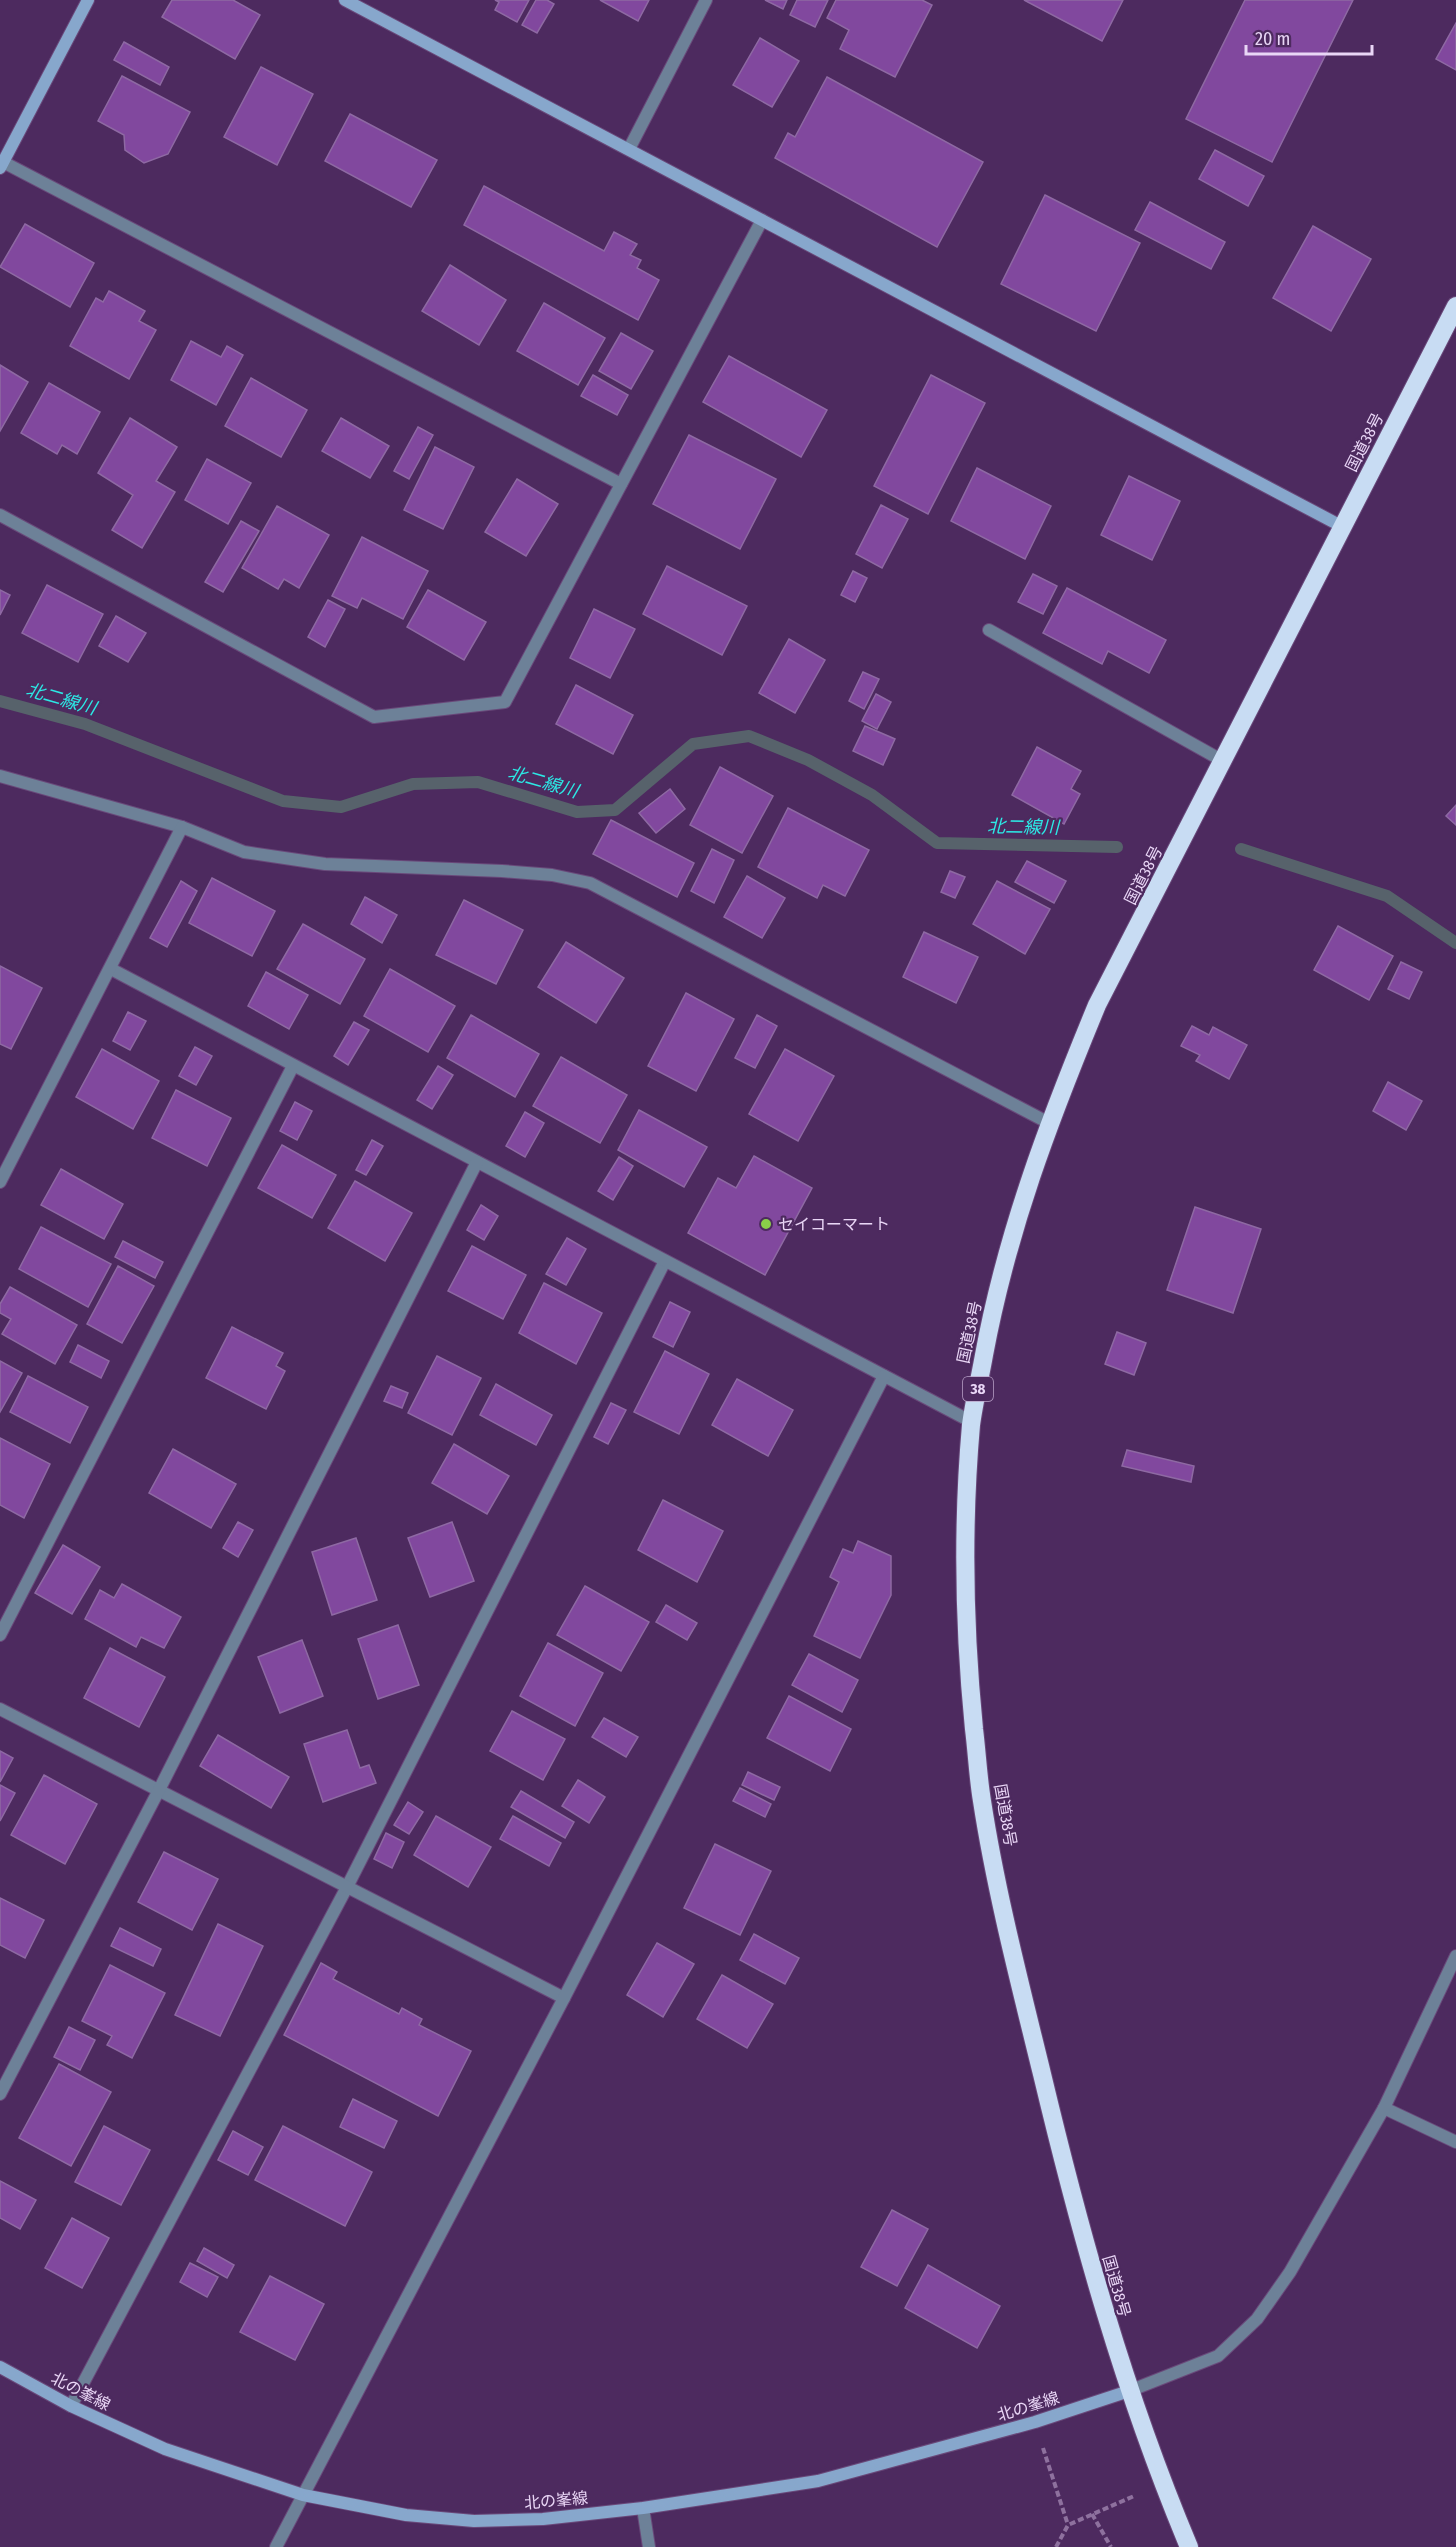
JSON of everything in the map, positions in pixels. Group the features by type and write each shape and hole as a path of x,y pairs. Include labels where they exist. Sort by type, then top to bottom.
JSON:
{"highway":[{"name":"国道38号","path":"1189,2547 1129,2391 1099,2294 1065,2168 1015,1961 982,1800 969,1671 964,1551 972,1422 989,1328 1016,1218 1049,1123 1097,1005 1456,306"}],"street":[{"path":"87,0 2,165 621,484"},
{"path":"345,0 1343,527"},
{"path":"629,149 706,0"},
{"path":"0,515 374,717 505,702 762,220"},
{"path":"989,630 1223,761"},
{"path":"0,776 182,827 244,852 325,864 502,871 552,876 590,884 1049,1123"},
{"path":"0,1182 182,827"},
{"path":"111,969 972,1422"},
{"path":"0,1635 293,1066"},
{"path":"0,2094 159,1790 477,1162"},
{"path":"71,2406 347,1887 665,1261"},
{"path":"276,2547 564,1998 884,1376"},
{"path":"0,1709 564,1998"},
{"path":"1129,2391 1218,2356 1257,2319 1290,2272 1384,2108 1456,1956"},
{"path":"1384,2108 1456,2142"},
{"name":"北の峯線","path":"0,2367 71,2406 165,2449 303,2495 406,2515 474,2521 543,2519 643,2508 818,2481 1035,2422 1129,2391"},
{"path":"643,2508 649,2547"}],"path":[{"path":"1035,2422 1068,2525"},
{"path":"1056,2547 1068,2525 1163,2483"},
{"path":"1092,2514 1111,2547"}],"building":[{"path":"172,0 233,0 260,15 235,59 162,17"},
{"path":"495,0 529,0 517,22 495,10 499,2"},
{"path":"536,0 547,0 554,4 537,33 522,25"},
{"path":"600,0 649,0 638,21"},
{"path":"765,0 787,0 783,9"},
{"path":"797,0 828,0 815,27 790,15"},
{"path":"836,0 922,0 932,5 895,77 840,49 849,30 827,18"},
{"path":"1024,0 1123,0 1102,41"},
{"path":"1245,0 1353,0 1272,162 1186,119"},
{"path":"1456,23 1456,70 1436,59"},
{"path":"760,38 799,61 772,107 733,85"},
{"path":"124,42 169,67 160,85 114,60"},
{"path":"261,67 313,94 277,165 224,137"},
{"path":"122,76 190,112 168,154 144,163 125,150 124,135 98,121"},
{"path":"827,77 983,162 937,247 775,158 788,133 795,137"},
{"path":"350,114 437,160 411,207 325,161"},
{"path":"1215,150 1264,176 1248,206 1199,179"},
{"path":"484,186 604,251 614,232 637,244 630,255 641,260 637,268 659,280 638,320 464,225"},
{"path":"1045,195 1140,243 1096,331 1001,284"},
{"path":"1150,202 1225,242 1211,269 1135,230"},
{"path":"25,224 94,263 70,307 0,267"},
{"path":"1313,226 1371,259 1331,331 1273,298"},
{"path":"450,265 506,300 479,345 422,311"},
{"path":"109,291 145,311 139,321 156,330 129,379 70,346 96,298 103,302"},
{"path":"544,303 605,338 578,385 517,351"},
{"path":"621,333 653,351 631,389 599,371"},
{"path":"191,341 221,357 227,346 243,355 216,405 171,380"},
{"path":"729,356 827,410 801,457 703,402"},
{"path":"0,365 28,382 0,431"},
{"path":"593,375 628,395 617,415 581,396"},
{"path":"931,375 985,403 928,514 874,486"},
{"path":"251,378 307,410 281,457 225,426"},
{"path":"49,383 100,412 77,454 62,445 57,454 21,433"},
{"path":"130,418 177,447 156,481 175,492 142,548 112,530 133,495 98,473"},
{"path":"341,418 389,446 370,478 322,451"},
{"path":"418,427 433,435 409,479 394,471"},
{"path":"689,435 776,479 740,549 653,504"},
{"path":"435,447 474,467 443,529 404,510"},
{"path":"207,459 251,483 228,524 185,500"},
{"path":"977,468 1051,506 1025,559 951,521"},
{"path":"1129,476 1180,501 1152,560 1101,535"},
{"path":"517,479 558,504 526,556 485,532"},
{"path":"881,505 908,519 882,568 856,554"},
{"path":"277,506 329,535 299,588 284,579 278,589 242,568"},
{"path":"241,521 259,531 223,592 205,582"},
{"path":"362,537 428,571 403,619 362,598 357,608 332,596"},
{"path":"667,566 747,606 722,655 643,614"},
{"path":"853,571 867,578 855,602 841,595"},
{"path":"1033,574 1057,586 1043,614 1018,602"},
{"path":"47,585 103,614 78,662 22,633"},
{"path":"1067,588 1166,640 1149,673 1108,651 1102,664 1043,633"},
{"path":"0,590 10,595 0,615"},
{"path":"428,590 486,622 464,660 407,627"},
{"path":"328,600 345,609 325,647 308,637"},
{"path":"594,609 635,629 610,678 570,658"},
{"path":"116,616 146,633 128,662 99,646"},
{"path":"789,639 825,660 795,713 759,693"},
{"path":"863,672 879,679 864,709 849,701"},
{"path":"576,685 633,715 613,754 556,724"},
{"path":"876,694 891,702 877,729 862,721"},
{"path":"865,726 895,739 883,765 853,751"},
{"path":"1037,747 1081,771 1071,789 1080,794 1064,824 1012,795"},
{"path":"720,767 773,796 742,853 690,825"},
{"path":"670,789 685,809 656,833 639,813"},
{"path":"1456,805 1456,825 1446,816"},
{"path":"788,808 869,850 845,896 823,885 817,898 758,867"},
{"path":"611,820 694,863 677,897 593,854"},
{"path":"712,849 734,860 714,903 691,891"},
{"path":"1027,861 1066,881 1054,903 1015,882"},
{"path":"950,871 965,877 955,898 941,892"},
{"path":"747,876 785,898 762,938 724,917"},
{"path":"212,878 275,911 252,956 189,923"},
{"path":"181,881 197,891 167,947 150,938"},
{"path":"997,881 1050,909 1025,954 973,924"},
{"path":"365,897 397,915 382,943 351,924"},
{"path":"464,900 523,930 496,984 436,955"},
{"path":"303,924 365,959 340,1004 277,969"},
{"path":"1338,926 1393,956 1369,1000 1314,970"},
{"path":"924,932 978,957 956,1003 903,977"},
{"path":"566,942 624,978 596,1023 538,987"},
{"path":"1401,962 1422,972 1409,999 1388,989"},
{"path":"0,966 42,988 11,1049 0,1044"},
{"path":"390,969 455,1006 428,1052 364,1016"},
{"path":"266,972 308,995 289,1029 248,1006"},
{"path":"686,993 734,1019 696,1091 648,1066"},
{"path":"128,1012 146,1021 130,1050 113,1041"},
{"path":"471,1015 539,1054 515,1097 447,1058"},
{"path":"757,1015 777,1026 755,1068 735,1058"},
{"path":"354,1022 369,1030 348,1065 334,1056"},
{"path":"1192,1026 1209,1035 1213,1027 1247,1045 1229,1079 1196,1061 1200,1055 1181,1046"},
{"path":"195,1047 212,1056 196,1085 179,1076"},
{"path":"102,1049 159,1081 133,1129 76,1097"},
{"path":"785,1049 834,1076 798,1141 749,1114"},
{"path":"561,1057 627,1095 600,1143 533,1106"},
{"path":"438,1066 453,1075 432,1109 417,1100"},
{"path":"1388,1082 1422,1101 1406,1130 1373,1111"},
{"path":"176,1090 231,1118 207,1166 152,1138"},
{"path":"295,1102 312,1111 297,1140 280,1131"},
{"path":"639,1110 707,1147 684,1187 618,1150"},
{"path":"525,1112 544,1123 525,1157 506,1146"},
{"path":"372,1140 383,1146 366,1175 356,1170"},
{"path":"282,1145 336,1175 312,1218 258,1188"},
{"path":"754,1156 812,1188 765,1275 688,1233 718,1178 736,1188"},
{"path":"619,1157 633,1166 613,1200 598,1191"},
{"path":"61,1169 123,1204 104,1239 41,1205"},
{"path":"355,1181 412,1213 385,1261 328,1228"},
{"path":"481,1205 498,1216 484,1240 467,1230"},
{"path":"1195,1207 1261,1229 1233,1313 1167,1290"},
{"path":"41,1227 111,1264 88,1307 19,1269"},
{"path":"567,1238 586,1249 566,1285 546,1274"},
{"path":"123,1241 163,1262 155,1278 115,1257"},
{"path":"472,1246 526,1275 503,1319 448,1291"},
{"path":"118,1266 154,1286 122,1343 87,1324"},
{"path":"544,1283 602,1313 576,1364 519,1333"},
{"path":"10,1287 77,1325 55,1364 2,1334 11,1319 0,1313 0,1304"},
{"path":"670,1302 690,1312 673,1347 653,1337"},
{"path":"232,1327 283,1353 276,1366 285,1371 266,1409 206,1378"},
{"path":"1117,1332 1146,1343 1134,1375 1105,1364"},
{"path":"78,1345 109,1361 101,1378 70,1362"},
{"path":"665,1351 709,1374 679,1434 634,1412"},
{"path":"437,1356 481,1378 452,1435 408,1413"},
{"path":"0,1361 22,1373 0,1412"},
{"path":"28,1376 88,1407 70,1443 10,1412"},
{"path":"737,1379 793,1410 768,1456 712,1425"},
{"path":"496,1384 552,1415 536,1445 480,1415"},
{"path":"391,1386 408,1393 402,1408 384,1401"},
{"path":"611,1403 626,1410 608,1444 594,1437"},
{"path":"0,1438 50,1464 24,1518 0,1505"},
{"path":"454,1444 509,1476 487,1514 432,1483"},
{"path":"173,1449 236,1484 211,1528 149,1493"},
{"path":"1127,1450 1194,1466 1191,1482 1122,1466"},
{"path":"663,1500 723,1531 697,1582 638,1550"},
{"path":"238,1522 253,1530 238,1557 223,1548"},
{"path":"452,1522 474,1581 430,1597 408,1538"},
{"path":"356,1538 377,1600 332,1615 312,1552"},
{"path":"858,1541 891,1556 891,1595 860,1658 814,1636 839,1582 830,1577 843,1549 853,1553"},
{"path":"63,1545 100,1567 72,1614 35,1593"},
{"path":"122,1584 181,1617 164,1648 141,1637 136,1647 85,1619 100,1590 114,1598"},
{"path":"585,1586 649,1622 621,1671 557,1635"},
{"path":"666,1605 697,1623 687,1640 656,1622"},
{"path":"398,1625 419,1685 378,1699 358,1639"},
{"path":"302,1640 323,1696 280,1713 258,1657"},
{"path":"548,1643 603,1673 575,1726 520,1696"},
{"path":"110,1648 165,1677 139,1727 84,1698"},
{"path":"809,1654 858,1680 842,1712 792,1685"},
{"path":"789,1696 851,1729 830,1771 767,1738"},
{"path":"512,1711 565,1739 543,1780 490,1751"},
{"path":"604,1718 638,1737 626,1757 592,1737"},
{"path":"347,1730 360,1768 369,1765 376,1783 323,1802 304,1744"},
{"path":"218,1735 289,1777 271,1808 200,1766"},
{"path":"0,1751 13,1758 0,1782"},
{"path":"748,1772 780,1787 774,1800 742,1785"},
{"path":"44,1775 97,1804 65,1864 11,1835"},
{"path":"578,1780 605,1797 589,1823 562,1806"},
{"path":"0,1785 15,1793 0,1821"},
{"path":"740,1788 771,1804 765,1817 733,1801"},
{"path":"521,1791 574,1822 565,1838 511,1807"},
{"path":"408,1802 423,1812 409,1834 394,1825"},
{"path":"436,1816 491,1847 468,1887 414,1855"},
{"path":"513,1816 561,1843 549,1866 500,1839"},
{"path":"386,1833 404,1842 392,1868 374,1859"},
{"path":"715,1844 771,1871 740,1935 684,1908"},
{"path":"164,1852 218,1879 192,1930 138,1902"},
{"path":"0,1898 44,1920 25,1958 0,1945"},
{"path":"218,1924 263,1946 220,2036 175,2015"},
{"path":"120,1928 161,1949 153,1966 111,1946"},
{"path":"754,1934 799,1958 785,1984 740,1960"},
{"path":"657,1943 694,1964 663,2017 627,1995"},
{"path":"321,1963 337,1972 333,1979 399,2014 402,2008 422,2019 419,2025 471,2051 438,2116 284,2035"},
{"path":"110,1965 165,1993 132,2058 107,2045 112,2036 82,2021"},
{"path":"722,1975 773,2004 747,2048 697,2019"},
{"path":"69,2027 95,2040 80,2070 54,2057"},
{"path":"59,2064 111,2092 71,2166 19,2138"},
{"path":"353,2099 397,2121 384,2148 340,2127"},
{"path":"104,2126 150,2150 121,2205 75,2182"},
{"path":"283,2126 372,2172 345,2226 255,2180"},
{"path":"233,2131 263,2147 248,2175 218,2160"},
{"path":"0,2181 36,2200 20,2229 0,2218"},
{"path":"892,2210 928,2229 897,2286 861,2267"},
{"path":"72,2218 109,2238 82,2288 45,2268"},
{"path":"204,2248 234,2265 227,2278 197,2261"},
{"path":"190,2263 218,2277 207,2297 180,2282"},
{"path":"928,2265 1000,2306 977,2348 905,2308"},
{"path":"270,2276 324,2304 295,2360 240,2332"}],"waterway":[{"name":"北二線川","path":"0,701 85,724 283,801 341,807 413,784 478,782 577,812 615,810 693,744 749,736 808,760 872,795 937,843 1117,847"},
{"name":"北二線川","path":"1241,849 1387,896 1456,943"}],"place":[{"name":"セイコーマート","path":"766,1224"}]}
